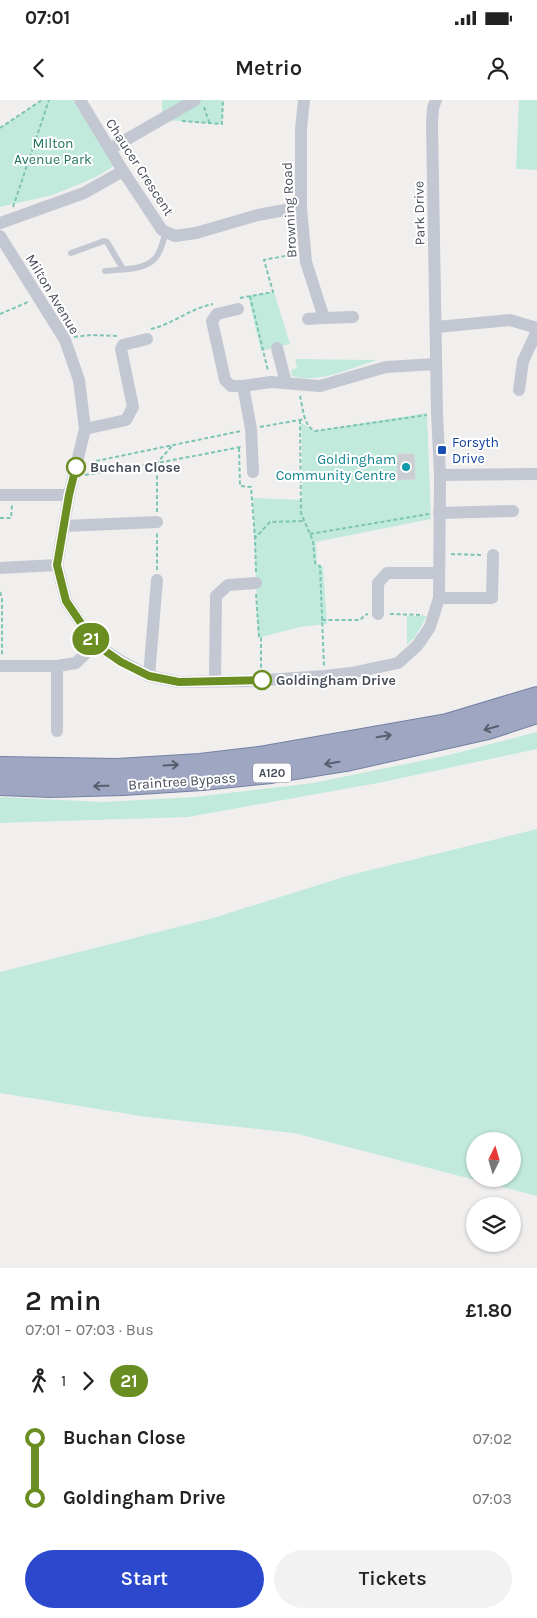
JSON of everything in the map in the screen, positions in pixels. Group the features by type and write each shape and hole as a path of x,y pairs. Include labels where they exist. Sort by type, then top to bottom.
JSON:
{"highway":[{"name":"Braintree Bypass","path":"0,767 117,768 200,764 259,758 447,724 537,698"},
{"name":"Braintree Bypass","path":"0,785 50,787 123,785 271,773 346,761 479,731 537,713"}],"street":[{"name":"Chaucer Crescent","path":"80,100 123,171 162,230 175,236 196,234 258,215 302,207"},
{"path":"110,149 195,100"},
{"name":"Browning Road","path":"304,100 301,129 302,207 305,252 306,262 324,318"},
{"name":"Park Drive","path":"436,100 433,108 432,124 437,327"},
{"path":"4,221 84,193 123,171"},
{"name":"Milton Avenue","path":"0,236 65,340 79,380 85,429"},
{"path":"237,304 217,314 212,320 225,380 231,386 271,382 320,386 386,367 436,364"},
{"path":"308,318 353,317"},
{"path":"146,335 123,345 121,349 133,408 126,420 85,429 69,495 57,565 66,601 95,644 121,662 149,676 179,682 325,676 351,673 398,663 417,646 430,627 439,598 440,475 437,414 437,327 510,320 537,329 523,361 518,390"},
{"path":"277,348 292,383"},
{"path":"243,386 251,429 253,472"},
{"path":"440,475 537,474"},
{"path":"6,495 69,495"},
{"path":"439,513 513,511"},
{"path":"64,526 157,522"},
{"path":"439,598 492,598 493,555"},
{"path":"0,568 57,565"},
{"path":"378,614 378,583 387,573 439,574"},
{"path":"149,676 157,580"},
{"path":"215,681 216,596 228,586 256,584"},
{"path":"1,666 57,666 76,663 95,644"},
{"path":"57,666 57,731"}],"lane":[{"path":"105,271 146,265 153,261 158,254 166,231"},
{"path":"70,253 104,241 107,242 123,269"}],"path":[{"path":"0,128 42,100"},
{"path":"4,221 49,100"},
{"path":"202,100 209,123"},
{"path":"162,120 222,124 223,100"},
{"path":"237,304 250,296 273,292 264,260 305,252"},
{"path":"250,296 271,382"},
{"path":"0,314 39,298"},
{"path":"146,335 204,306 220,302"},
{"path":"65,340 71,337 92,335 116,337 123,335"},
{"path":"292,383 305,418 311,429 315,431 437,414"},
{"path":"96,461 305,418"},
{"path":"300,420 301,513 313,540 315,563 320,566 325,676"},
{"path":"157,580 157,462 172,446"},
{"path":"73,477 239,447 240,486 251,487 255,538"},
{"path":"0,518 11,518 6,495"},
{"path":"310,534 439,513"},
{"path":"439,554 493,555"},
{"path":"0,592 2,598 1,666"}],"green space":[{"name":"MIlton Avenue Park","path":"42,100 73,100 114,166 96,177 53,195 0,207 0,128"},
{"path":"162,100 223,100 222,124 162,120"},
{"path":"519,100 537,100 537,170 516,169"},
{"path":"274,292 290,344 261,351 248,296"},
{"path":"295,359 377,360 324,377 302,378 292,376 291,370 297,368"},
{"path":"427,413 431,519 316,542 317,564 323,567 327,624 300,627 258,638 253,498 302,500 302,434 300,422 315,431"},
{"path":"407,616 427,616 415,637 407,645"},
{"path":"537,732 537,749 378,783 188,817 0,823 0,797 103,802 194,797 313,783 445,756"},
{"path":"537,829 537,1196 506,1188 521,1188 521,1132 466,1132 466,1178 294,1133 147,1117 0,1093 0,972 213,918 350,875"}],"building":[{"name":"Goldingham Community Centre","path":"398,454 414,454 415,479 397,480"}],"bus line":[{"name":"21","path":"76,467 69,495 57,565 66,601 95,644 121,662 149,676 179,682 262,680"}],"place":[{"name":"Forsyth Drive","path":"442,450"},
{"name":"Buchan Close","path":"76,467"},
{"name":"Goldingham Community Centre","path":"406,467"},
{"name":"Goldingham Drive","path":"262,680"}]}
